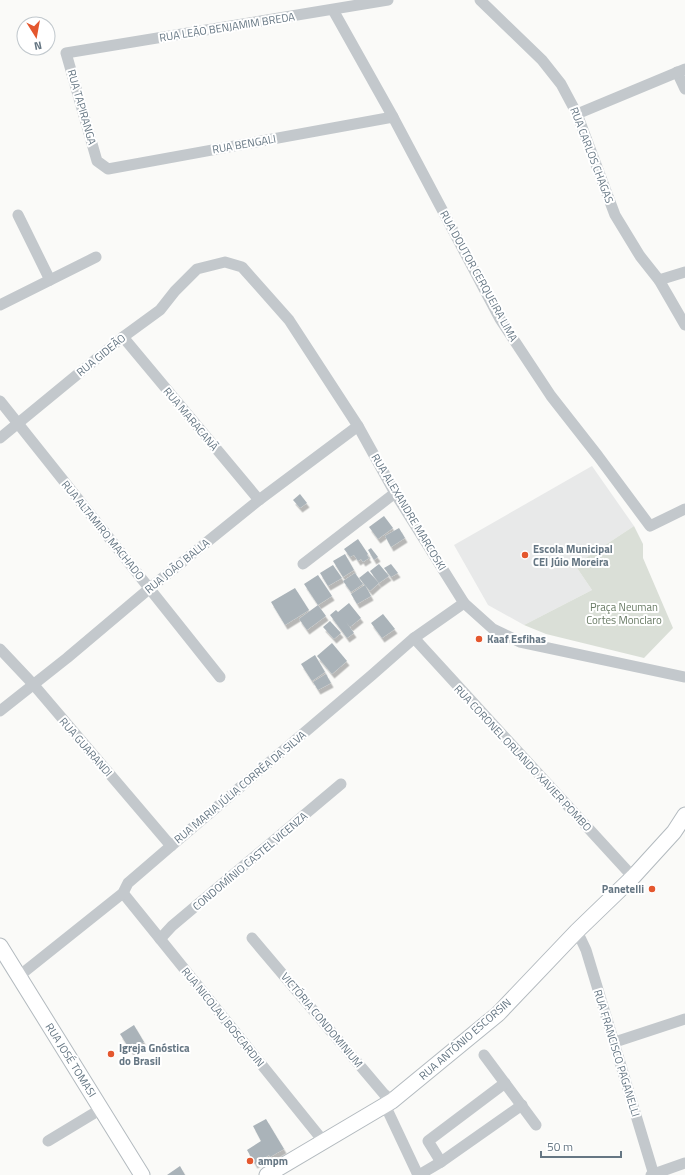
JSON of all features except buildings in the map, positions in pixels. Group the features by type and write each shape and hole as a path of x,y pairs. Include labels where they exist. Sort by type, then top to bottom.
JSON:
{"main road":[{"name":"RUA ANTÔNIO ESCORSIN","path":"274,1173 388,1103 498,1014 578,931 633,877 674,832 685,815"},
{"name":"RUA JOSÉ TOMASI","path":"0,946 142,1175"}],"street":[{"name":"RUA LEÃO BENJAMIM BREDA","path":"66,53 388,0"},
{"name":"RUA CARLOS CHAGAS","path":"480,0 542,60 561,84 577,114 615,215 640,256 659,280 685,325"},
{"name":"RUA DOUTOR CERQUEIRA LIMA","path":"333,10 393,117 500,319 551,396 650,526 685,509"},
{"name":"RUA TAPIRANGA","path":"66,53 97,161"},
{"path":"577,114 681,70 685,89"},
{"name":"RUA BENGALI","path":"97,161 108,169 393,117"},
{"path":"18,215 50,280"},
{"path":"0,305 96,257"},
{"name":"RUA ALEXANDRE MARCOSKI","path":"197,270 225,262 242,266 289,320 358,426 396,493 464,603 493,629 520,642 685,677"},
{"name":"RUA GIDEÃO","path":"0,438 123,337 160,310 175,291 197,270"},
{"path":"659,280 685,272"},
{"name":"RUA MARACANÃ","path":"123,337 259,500"},
{"name":"RUA ALTAMIRO MACHADO","path":"0,401 220,677"},
{"name":"RUA JOÃO BALLA","path":"0,711 67,658 150,588 259,500 358,426"},
{"path":"302,564 396,493"},
{"name":"RUA MARIA JÚLIA CORRÊA DA SILVA","path":"19,976 123,893 128,883 414,638 464,603"},
{"name":"RUA CORONEL ORLANDO XAVIER POMBO","path":"414,638 633,877"},
{"name":"RUA GUARANDI","path":"0,649 33,684 171,846"},
{"name":"CONDOMÍNIO CASTEL VICENZA","path":"160,939 172,926 341,784"},
{"name":"RUA NICOLAU BOSCARDIN","path":"123,893 324,1142"},
{"name":"RUA FRANCISCO PAGANELLI","path":"578,931 586,950 615,1042 653,1175"},
{"name":"VICTÓRIA CONDOMINIUM","path":"252,938 384,1094 419,1175"},
{"path":"615,1042 685,1019"},
{"path":"484,1055 536,1125"},
{"path":"441,1162 428,1141 505,1084"},
{"path":"419,1175 441,1162 522,1105"},
{"path":"48,1141 101,1109"},
{"path":"653,1175 685,1163"}],"shaded area":[{"name":"Escola Municipal CEI Júio Moreira","path":"592,466 634,526 575,565 592,590 524,625 488,605 454,545"}],"green space":[{"name":"Praça Neuman Cortes Monclaro","path":"634,526 643,544 643,558 673,628 644,658 546,634 524,625 592,590 575,565"}],"place":[{"name":"Escola Municipal CEI Júio Moreira","path":"525,555"},
{"name":"Kaaf Esfihas","path":"479,639"},
{"name":"Panetelli","path":"652,889"},
{"name":"Igreja Gnóstica do Brasil","path":"111,1054"},
{"name":"ampm","path":"250,1161"}]}
